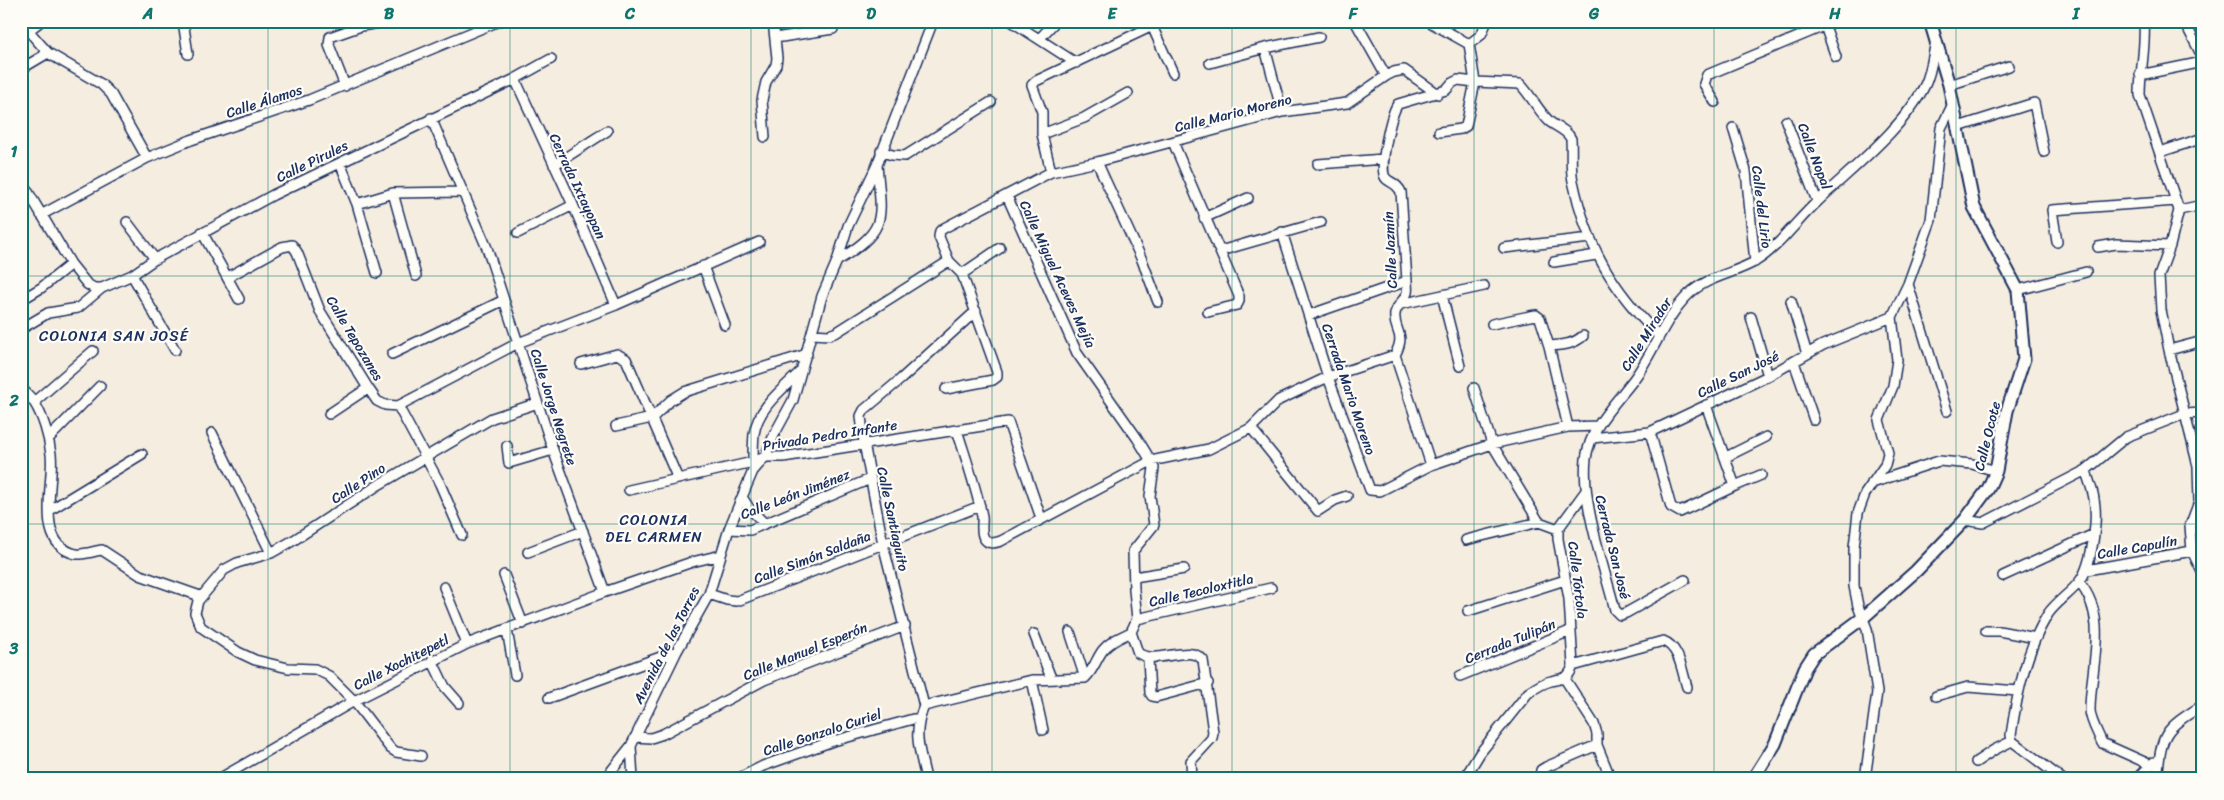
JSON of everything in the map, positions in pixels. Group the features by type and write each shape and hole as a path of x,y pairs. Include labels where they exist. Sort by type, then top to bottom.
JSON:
{"street":[{"path":"28,31 41,21"},
{"path":"183,21 188,54"},
{"path":"345,86 329,45 330,37 361,26 393,21"},
{"name":"Calle Álamos","path":"41,215 147,158 191,140 310,100 498,21"},
{"path":"765,137 762,100 766,82 776,65 777,58 773,21"},
{"name":"Avenida de las Torres","path":"765,457 774,435 793,400 822,296 837,262 848,226 877,165 933,21"},
{"path":"1011,21 1076,63"},
{"path":"1040,38 1056,21"},
{"path":"1051,172 1042,134 1042,112 1032,85 1036,81 1163,21"},
{"path":"1355,21 1386,76"},
{"path":"1428,21 1469,44"},
{"path":"1469,44 1481,35 1488,21"},
{"path":"1715,102 1704,84 1707,75 1836,21"},
{"name":"Calle Ocote","path":"1753,779 1775,744 1805,668 1814,654 1864,618 1916,571 1965,520 1988,489 1996,471 2007,411 2024,359 2018,290 1974,207 1949,85 1930,21"},
{"path":"2144,21 2146,45 2140,75 2140,95 2178,205 2170,246 2159,276 2161,310 2184,414 2198,466 2201,502 2190,526 2192,551 2203,574"},
{"path":"2184,21 2203,58"},
{"path":"21,22 48,53 100,84 111,94 147,158"},
{"path":"1152,26 1173,73"},
{"path":"1825,26 1836,58"},
{"path":"775,38 833,29"},
{"path":"1210,63 1265,48 1319,37"},
{"name":"Calle Mirador","path":"1597,426 1642,368 1673,311 1701,283 1755,262 1773,248 1817,201 1853,170 1915,102 1926,84 1936,39"},
{"path":"1439,132 1461,129 1466,126 1475,82 1469,44"},
{"path":"1265,48 1282,112"},
{"path":"21,69 48,53"},
{"name":"Calle Pirules","path":"102,288 132,275 155,259 202,232 273,195 515,79 551,59"},
{"path":"2140,75 2203,62"},
{"path":"1949,85 2009,66"},
{"name":"Calle Mario Moreno","path":"949,261 939,237 940,231 1051,172 1097,162 1282,112 1347,103 1394,72 1404,70 1438,94"},
{"name":"Cerrada Ixtayopan","path":"515,79 573,205 616,305"},
{"path":"1318,164 1384,159 1392,114 1398,104 1438,94 1458,80 1520,84 1548,120 1569,133 1571,139 1572,180 1596,254 1608,277 1636,313 1659,336"},
{"path":"1042,134 1084,118 1128,94"},
{"path":"881,151 892,155 905,156 991,102"},
{"path":"1958,127 2034,103 2044,152"},
{"path":"1865,779 1877,692 1873,659 1864,618 1858,606 1854,586 1854,547 1858,513 1865,494 1885,465 1888,453 1879,420 1893,386 1897,360 1892,317 1908,284 1931,220 1941,128 1953,104"},
{"name":"Calle Jorge Negrete","path":"431,118 487,248 552,450 605,592"},
{"name":"Calle Nopal","path":"1786,121 1817,201"},
{"name":"Calle del Lirio","path":"1732,128 1746,171 1755,262"},
{"path":"554,165 607,131"},
{"path":"2160,152 2203,138"},
{"path":"1173,142 1204,218 1220,251 1239,301 1237,304 1208,312"},
{"name":"Calle Jazmín","path":"1384,159 1384,175 1395,182 1401,192 1407,282 1407,293 1394,316 1400,336 1400,344 1395,355 1431,464"},
{"path":"1097,162 1142,260 1158,302"},
{"path":"340,163 357,204 377,274"},
{"name":"Avenida de las Torres","path":"837,262 861,244 878,227 881,210 877,165"},
{"path":"21,180 71,264 87,284 94,288 102,288"},
{"path":"357,204 393,193 462,192"},
{"path":"393,193 416,276"},
{"name":"Calle Miguel Aceves Mejía","path":"1007,196 1077,353 1151,461"},
{"path":"1204,218 1248,198"},
{"path":"518,233 573,205"},
{"path":"2057,242 2052,210 2203,205"},
{"path":"127,222 155,259"},
{"path":"1220,251 1321,222"},
{"path":"202,232 239,299"},
{"name":"Cerrada Mario Moreno","path":"1282,232 1328,377 1370,490 1374,492 1386,489 1431,464"},
{"path":"1504,248 1590,238"},
{"path":"462,536 440,484 398,406 518,343 616,305 758,242"},
{"path":"2098,247 2116,244 2170,246"},
{"name":"Calle Tepozanes","path":"228,277 282,247 292,245 297,252 320,311 368,388 377,401 385,405 398,406"},
{"path":"962,274 1000,248"},
{"path":"1554,262 1596,254"},
{"path":"812,334 829,335 837,332 949,261 962,274 997,377 988,382 946,389"},
{"path":"21,300 41,288 71,264"},
{"path":"703,266 725,325"},
{"path":"2018,290 2086,272"},
{"path":"132,275 175,350"},
{"path":"1309,315 1407,282"},
{"path":"1908,284 1947,411"},
{"path":"1401,304 1484,286"},
{"path":"21,329 48,313 78,308 102,288"},
{"path":"1442,295 1460,366"},
{"path":"392,354 504,300"},
{"path":"1791,301 1807,354"},
{"name":"Calle Santiaguito","path":"924,706 883,544 870,479 861,416 864,410 976,311"},
{"path":"1492,324 1536,315 1540,318 1549,346 1568,427"},
{"path":"1751,317 1768,376"},
{"name":"Calle San José","path":"1592,438 1650,432 1768,376 1822,345 1892,317"},
{"path":"1549,346 1577,342 1583,336"},
{"path":"2169,350 2203,342"},
{"path":"34,402 93,351"},
{"path":"581,364 617,354 626,359 678,479"},
{"path":"616,426 652,418 671,400 684,392 807,354"},
{"path":"957,430 980,506 983,538 987,542 993,543 1001,541 1151,461 1209,449 1251,428 1279,400 1328,377 1395,355"},
{"path":"1794,362 1814,420"},
{"name":"Avenida de las Torres","path":"608,779 612,770 633,742 677,651 709,594 729,530 753,466 754,432 761,415 774,396 801,371"},
{"path":"48,438 100,386"},
{"path":"21,388 34,402 48,438 52,456 49,518 52,535 66,549 75,554 102,550 140,575 200,596 195,613 201,627 238,652 255,660 288,668 315,669 329,676 354,701 390,748 396,752 421,756"},
{"path":"329,414 368,388"},
{"path":"1474,388 1492,444 1540,522"},
{"name":"Calle Pino","path":"200,596 224,570 237,563 271,553 294,540 492,418 538,403"},
{"path":"1706,405 1726,457 1734,486"},
{"path":"1965,520 1983,523 2086,470 2126,437 2184,414 2203,413"},
{"name":"Privada Pedro Infante","path":"629,490 753,466 765,457 783,457 1008,422 1041,518"},
{"path":"1431,464 1492,444 1568,427 1597,426"},
{"name":"Cerrada San José","path":"1597,426 1586,456 1585,492 1615,610 1620,615 1684,580"},
{"path":"1251,428 1318,511 1335,500 1347,496"},
{"path":"212,432 271,553"},
{"path":"1650,432 1671,507 1675,511 1680,512 1761,475"},
{"path":"1726,457 1766,437"},
{"path":"507,446 510,463 552,450"},
{"path":"50,510 142,454"},
{"path":"926,779 916,733 918,719 924,706 1032,680 1085,678 1090,674 1102,651 1110,642 1131,632 1137,619 1133,551 1154,525 1150,496 1154,468 1151,461"},
{"path":"1872,483 1939,461 1972,464 1996,471"},
{"path":"2062,779 2012,742 2011,735 2018,691 2036,638 2048,613 2079,582 2087,570 2094,534 2095,500 2086,470"},
{"name":"Calle León Jiménez","path":"729,530 750,530 818,503 870,479"},
{"name":"Calle Tórtola","path":"1573,666 1569,599 1558,539 1558,529 1585,492"},
{"path":"742,496 749,508 764,523"},
{"name":"Calle Simón Saldaña","path":"709,594 737,601 980,506"},
{"path":"1466,540 1540,522 1558,529"},
{"path":"528,552 583,531"},
{"path":"2002,576 2094,534"},
{"name":"Calle Capulín","path":"2087,570 2192,551"},
{"path":"605,592 692,562 721,555"},
{"path":"1134,577 1184,569"},
{"path":"504,575 523,624"},
{"path":"1468,611 1565,580"},
{"path":"2079,582 2086,590 2095,613 2096,662 2090,712 2102,742 2151,765"},
{"path":"444,587 467,644"},
{"name":"Calle Tecoloxtitla","path":"1137,619 1270,588"},
{"name":"Calle Xochitepetl","path":"219,779 354,701 432,660 467,644 605,592"},
{"name":"Calle Manuel Esperón","path":"633,742 663,734 764,680 905,626"},
{"path":"508,630 515,674"},
{"name":"Cerrada Tulipán","path":"1460,676 1570,631"},
{"path":"1986,631 1999,631 2036,638"},
{"path":"1070,632 1085,678"},
{"path":"1131,632 1138,653 1148,659 1196,654 1203,660 1208,683 1213,732 1212,738 1191,761 1192,779"},
{"path":"1034,634 1051,678"},
{"path":"1465,778 1480,753 1528,693 1550,681 1565,679 1570,674 1573,666 1663,641 1670,644 1676,651 1687,687"},
{"path":"549,698 677,651"},
{"path":"1148,659 1150,692 1152,696 1156,697 1208,683"},
{"path":"432,660 445,687 459,703"},
{"path":"1565,679 1594,724 1598,734 1596,745 1608,772"},
{"path":"1032,680 1044,730"},
{"path":"1936,696 1968,687 2018,691"},
{"path":"2157,779 2159,757 2168,730 2203,705"},
{"name":"Calle Gonzalo Curiel","path":"737,779 763,766 830,742 918,719"},
{"name":"Avenida de las Torres","path":"633,742 633,779"},
{"path":"1976,762 1994,750 2012,742"},
{"path":"1540,779 1541,770 1596,745"},
{"path":"2137,779 2159,757"}],"district":[{"name":"COLONIA SAN JOSÉ","path":"114,336"},
{"name":"COLONIA DEL CARMEN","path":"654,528"}]}
